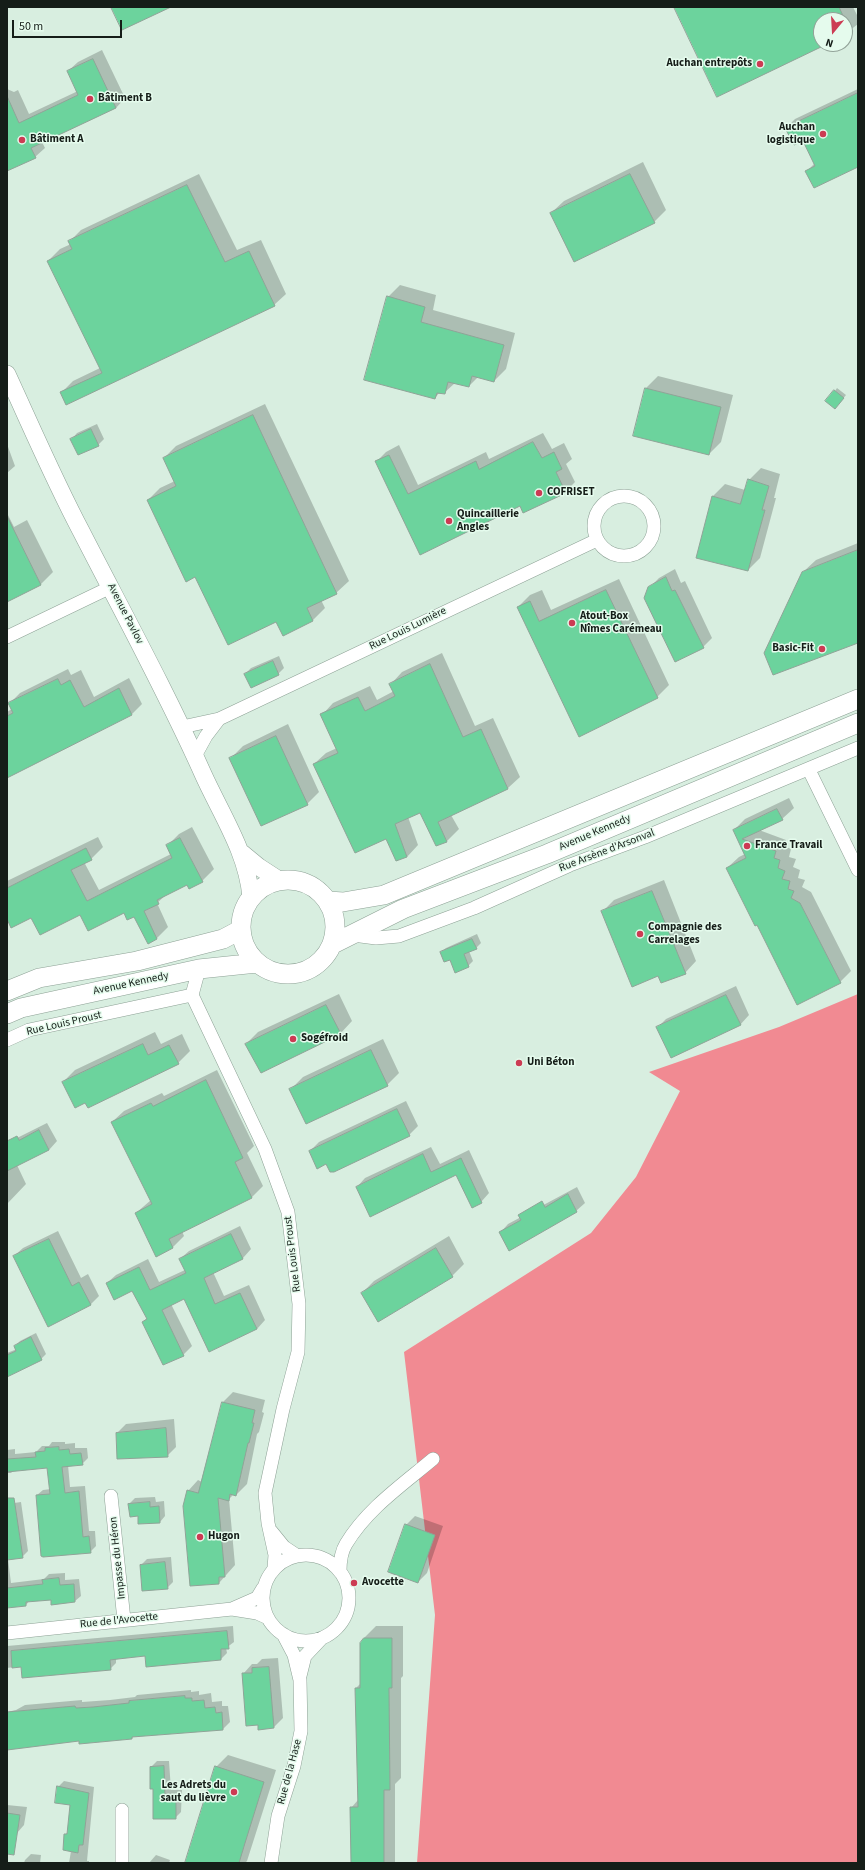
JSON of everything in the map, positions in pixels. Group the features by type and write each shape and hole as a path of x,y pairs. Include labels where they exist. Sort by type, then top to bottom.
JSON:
{"main road":[{"path":"328,901 343,902 384,896 858,698"},
{"name":"Avenue Kennedy","path":"333,944 402,909 547,854 858,723"},
{"path":"279,880 293,880 306,883 318,890 328,901 334,915 336,930 333,944 325,958 314,968 300,974 284,975 270,971 257,963 248,954 240,930 241,918 251,897 259,889 279,880"},
{"name":"Avenue Kennedy","path":"7,990 39,978 137,961 223,939 240,930"},
{"name":"Avenue Kennedy","path":"7,1014 21,1008 199,969 257,963"}],"street":[{"name":"Avenue Pavlov","path":"7,374 80,529 182,727 242,853 250,880 251,897"},
{"path":"625,495 636,498 645,504 651,512 654,524 653,535 647,545 638,553 626,556 615,554 604,549 597,540 594,530 594,519 598,509 610,499 625,495"},
{"name":"Rue Louis Lumière","path":"182,727 219,719 597,540"},
{"path":"7,637 111,587"},
{"name":"Rue Louis Lumière","path":"195,756 206,736 219,719"},
{"name":"Rue Arsène d'Arsonval","path":"353,935 376,938 399,936 474,908 570,865 645,837 809,770 858,748"},
{"path":"809,770 858,870"},
{"name":"Avenue Pavlov","path":"242,853 259,868 279,880"},
{"path":"192,995 199,969"},
{"name":"Rue Louis Proust","path":"7,1040 29,1030 192,995 265,1149 288,1212 299,1304 298,1352 283,1409 264,1493 268,1523 275,1555 274,1568"},
{"path":"340,1571 340,1562 345,1545 374,1508 432,1459"},
{"name":"Impasse du Héron","path":"111,1496 124,1620"},
{"name":"Rue Louis Proust","path":"270,1530 284,1547 296,1555"},
{"path":"320,1558 345,1545"},
{"path":"232,1609 257,1598 274,1568 286,1559 296,1555 311,1555 329,1561 340,1571 348,1588 349,1603 345,1617 336,1629 322,1638 305,1656 300,1680"},
{"path":"263,1588 263,1603 271,1624 283,1634 297,1640 308,1641 322,1638"},
{"path":"232,1609 257,1613 268,1618"},
{"name":"Rue de l'Avocette","path":"7,1632 232,1609"},
{"path":"283,1634 294,1655 300,1680"},
{"name":"Rue de la Hase","path":"271,1863 278,1816 294,1766 302,1730 300,1680"},
{"path":"122,1810 122,1863"}],"shaded area":[{"path":"858,994 858,1863 417,1863 435,1615 404,1352 591,1233 636,1177 680,1091 649,1072 779,1027"}],"building":[{"path":"111,7 171,7 122,30"},
{"name":"Auchan entrepôts","path":"674,7 839,7 841,12 813,12 813,51 717,97"},
{"name":"Bâtiment B","path":"93,59 116,108 31,148 36,158 7,171 7,96 19,123 78,95 67,71"},
{"name":"Auchan logistique","path":"858,93 858,167 814,188 805,171 815,166 803,141 794,145 785,128"},
{"path":"630,174 655,223 574,262 550,213"},
{"path":"187,185 225,262 249,251 275,306 66,405 60,392 102,373 47,261 72,249 68,241"},
{"path":"387,296 425,307 421,322 504,345 494,382 472,376 469,387 448,382 445,394 437,393 435,399 364,380"},
{"path":"645,388 721,407 709,455 633,436"},
{"path":"834,390 844,398 835,409 825,401"},
{"path":"253,415 337,594 307,608 313,621 283,636 276,622 228,645 195,577 186,582 147,500 176,486 163,458"},
{"path":"91,429 99,446 78,455 70,439"},
{"path":"533,442 542,458 554,452 562,469 556,472 566,493 523,513 520,506 420,555 375,461 389,455 408,494 476,461 479,469"},
{"path":"748,479 769,486 762,510 765,510 748,571 696,558 712,496 740,504"},
{"path":"7,516 41,585 7,602"},
{"path":"858,550 858,643 773,675 764,653 802,572"},
{"path":"666,577 672,591 675,590 704,648 675,662 644,598 648,587"},
{"path":"606,590 658,698 579,737 517,607 530,601 539,621"},
{"path":"273,661 279,675 251,688 244,674"},
{"path":"430,664 463,737 481,729 508,789 438,822 447,842 436,846 420,813 395,824 407,857 396,861 386,839 355,853 313,764 338,753 320,714 358,697 365,711 395,696 389,684"},
{"path":"58,679 61,685 70,680 84,707 119,688 132,715 7,778 7,716 13,713 8,703"},
{"path":"276,736 308,805 261,826 229,758"},
{"path":"777,809 783,820 742,839 776,851 774,858 780,860 778,868 785,871 782,879 790,881 788,889 794,891 791,898 800,903 841,983 797,1005 757,925 755,926 726,868 746,858 733,830"},
{"path":"180,838 203,882 189,889 187,885 157,900 159,904 144,911 157,939 148,944 134,917 127,920 124,913 88,931 80,915 40,935 31,918 11,928 7,919 7,888 86,848 92,860 71,870 87,901 172,858 166,845"},
{"name":"Compagnie des Carrelages","path":"652,891 686,974 661,983 658,976 632,987 601,911"},
{"path":"472,939 477,949 464,954 469,967 455,973 450,960 444,962 440,952"},
{"path":"726,995 741,1025 671,1058 656,1027"},
{"name":"Sogéfroid","path":"326,1005 341,1034 261,1073 245,1044"},
{"path":"143,1044 148,1055 169,1045 179,1064 88,1108 85,1103 75,1108 62,1082"},
{"path":"371,1050 388,1086 306,1124 289,1089"},
{"path":"206,1080 243,1158 235,1162 252,1198 169,1239 173,1248 156,1257 135,1213 152,1204 111,1122 151,1103 153,1106"},
{"path":"397,1109 410,1136 334,1172 330,1172 326,1164 317,1169 309,1151"},
{"path":"39,1130 49,1150 7,1171 7,1141 17,1136 19,1140"},
{"path":"423,1154 431,1172 461,1158 482,1203 472,1208 456,1175 370,1217 356,1187"},
{"path":"568,1194 577,1212 509,1251 499,1232 521,1220 518,1215 542,1201 545,1207"},
{"path":"231,1234 243,1259 204,1278 215,1304 240,1293 257,1329 209,1352 184,1299 162,1310 184,1356 163,1365 142,1322 147,1319 132,1291 114,1300 106,1283 139,1267 150,1290 186,1273 179,1259"},
{"path":"49,1239 72,1286 79,1282 91,1305 48,1327 13,1256"},
{"path":"436,1248 453,1277 378,1322 361,1293"},
{"path":"31,1337 42,1360 7,1377 7,1355 16,1351 14,1346"},
{"path":"222,1402 255,1410 252,1423 254,1423 236,1496 230,1494 229,1501 218,1498 225,1577 219,1577 219,1584 190,1586 183,1506 187,1490 198,1493"},
{"path":"166,1428 168,1457 117,1459 116,1433"},
{"path":"59,1447 59,1450 69,1449 70,1454 81,1453 83,1465 62,1467 65,1493 79,1491 83,1537 89,1536 91,1553 43,1557 41,1556 36,1495 50,1494 47,1468 7,1472 7,1459 36,1457 35,1452 45,1451 45,1448"},
{"path":"7,1498 14,1498 23,1558 7,1560"},
{"path":"150,1502 150,1507 159,1506 160,1523 138,1524 138,1516 130,1517 128,1504"},
{"path":"405,1524 435,1535 418,1583 388,1572"},
{"path":"165,1562 168,1589 142,1591 140,1565"},
{"path":"59,1578 60,1585 74,1584 75,1602 51,1605 51,1600 26,1602 26,1606 7,1608 7,1588 43,1584 42,1580"},
{"path":"227,1631 229,1649 221,1649 221,1660 146,1667 145,1656 110,1660 111,1670 22,1678 21,1667 12,1668 11,1651"},
{"path":"364,1638 392,1638 392,1688 389,1688 390,1790 384,1790 384,1863 351,1863 350,1807 358,1807 355,1688 360,1688 360,1643"},
{"path":"269,1667 274,1728 258,1730 258,1725 246,1726 242,1673 252,1673 252,1668"},
{"path":"185,1696 185,1698 192,1698 192,1701 204,1700 205,1708 215,1707 216,1713 222,1712 223,1730 132,1737 132,1739 79,1744 79,1741 7,1750 7,1712 75,1706 76,1708 93,1707 129,1703 129,1701"},
{"path":"164,1766 165,1796 176,1796 176,1819 153,1819 153,1789 150,1789 150,1767"},
{"path":"215,1766 264,1782 239,1863 185,1863"},
{"path":"57,1786 89,1793 83,1845 79,1845 78,1853 63,1850 64,1834 67,1834 70,1805 55,1803"},
{"path":"7,1813 20,1815 14,1855 7,1854"}],"place":[{"name":"Auchan entrepôts","path":"760,64"},
{"name":"Bâtiment B","path":"90,99"},
{"name":"Auchan logistique","path":"823,134"},
{"name":"Bâtiment A","path":"22,140"},
{"name":"COFRISET","path":"539,493"},
{"name":"Quincaillerie Angles","path":"449,521"},
{"name":"Atout-Box Nîmes Carémeau","path":"572,623"},
{"name":"Basic-Fit","path":"822,649"},
{"name":"France Travail","path":"747,846"},
{"name":"Compagnie des Carrelages","path":"640,934"},
{"name":"Sogéfroid","path":"293,1039"},
{"name":"Uni Béton","path":"519,1063"},
{"name":"Hugon","path":"200,1537"},
{"name":"Avocette","path":"354,1583"},
{"name":"Les Adrets du saut du lièvre","path":"234,1792"}]}
